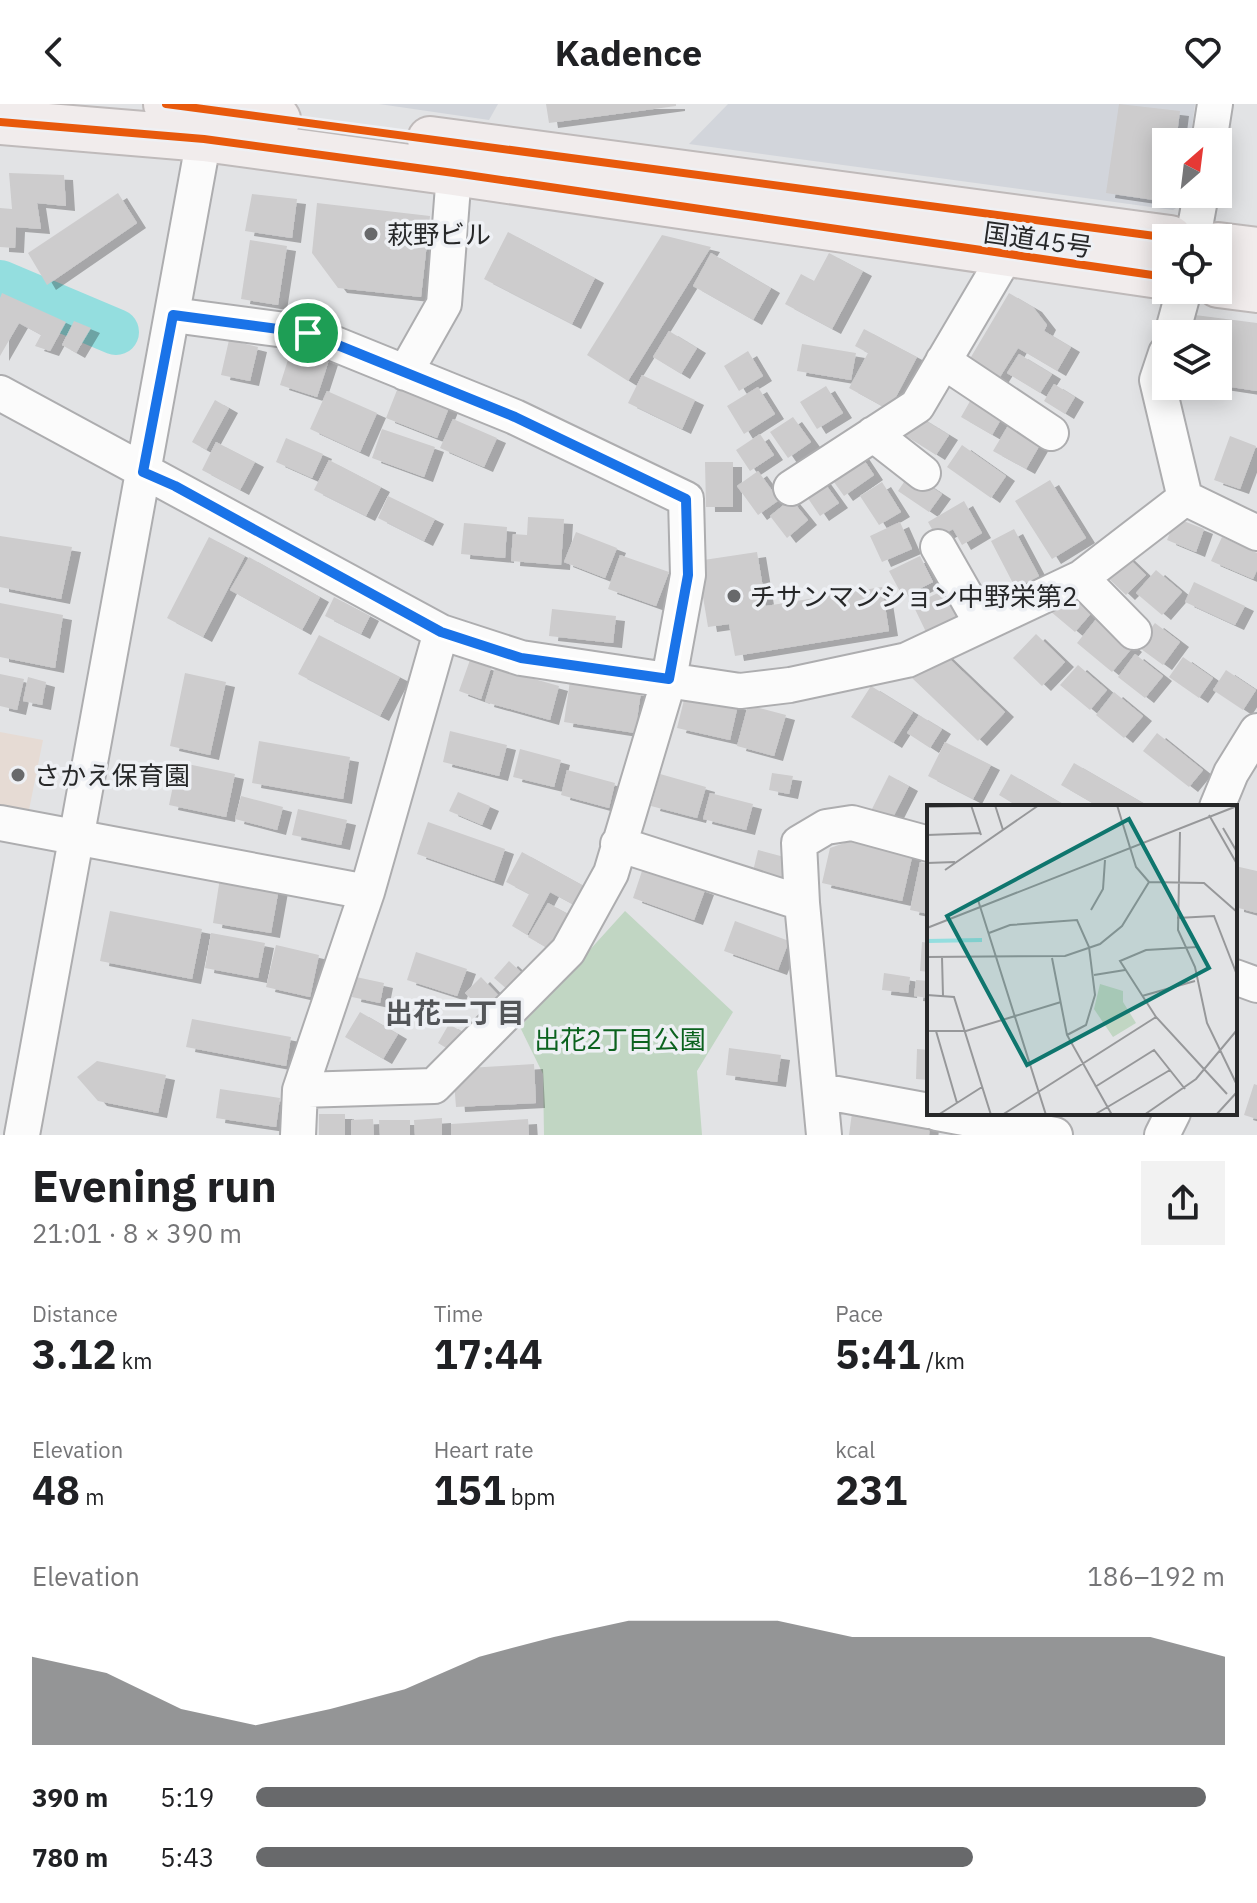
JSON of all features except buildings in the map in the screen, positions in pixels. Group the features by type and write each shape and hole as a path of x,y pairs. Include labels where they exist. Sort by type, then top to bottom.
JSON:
{"highway":[{"name":"国道45号","path":"166,104 454,173 1152,275"},
{"name":"国道45号","path":"0,122 209,114 1152,236"},
{"path":"1232,247 1257,250"},
{"path":"1232,287 1257,290"}],"street":[{"path":"1211,128 1215,104"},
{"path":"22,1135 209,114"},
{"path":"405,373 444,304 454,173"},
{"path":"791,488 917,406 1006,255"},
{"path":"173,315 308,333 515,417 686,499 688,575 669,679 611,873 568,951 434,1086 300,1090"},
{"path":"943,361 1051,433"},
{"path":"0,393 441,632 521,658 740,691 790,685 907,660 1081,578 1185,498"},
{"path":"1162,400 1185,498"},
{"path":"873,434 923,473"},
{"path":"1185,498 1257,533"},
{"path":"938,547 982,624"},
{"path":"1081,578 1134,632"},
{"path":"298,1135 300,1090 367,892 441,632"},
{"path":"1219,805 1244,779 1257,731"},
{"path":"0,823 367,892"},
{"path":"824,1135 799,843 826,827 852,823 927,843"},
{"path":"618,844 802,903"},
{"path":"1237,978 1257,985"},
{"path":"821,1091 927,1111"},
{"path":"948,1115 1055,1135"},
{"path":"1162,1135 1172,1115"}],"shaded area":[{"path":"379,104 498,104 489,120"},
{"path":"728,104 1195,104 1192,128 1152,128 1152,207 689,144"},
{"name":"さかえ保育園","path":"0,732 43,740 28,815 0,809"}],"green space":[{"name":"出花2丁目公園","path":"625,911 733,1012 697,1071 702,1135 544,1135 543,1074 520,1027"}],"waterway":[{"path":"0,283 116,332"}],"cycle path":[{"path":"166,104 1152,236"},
{"path":"0,122 204,139 1152,275"}],"place":[{"name":"萩野ビル","path":"371,234"},
{"name":"チサンマンション中野栄第2","path":"734,596"},
{"name":"さかえ保育園","path":"18,775"}],"district":[{"name":"出花二丁目","path":"455,1012"}],"route":[{"path":"173,315 308,333 515,417 686,499 688,575 669,679 521,658 441,632 175,486 143,472 173,315"}]}
